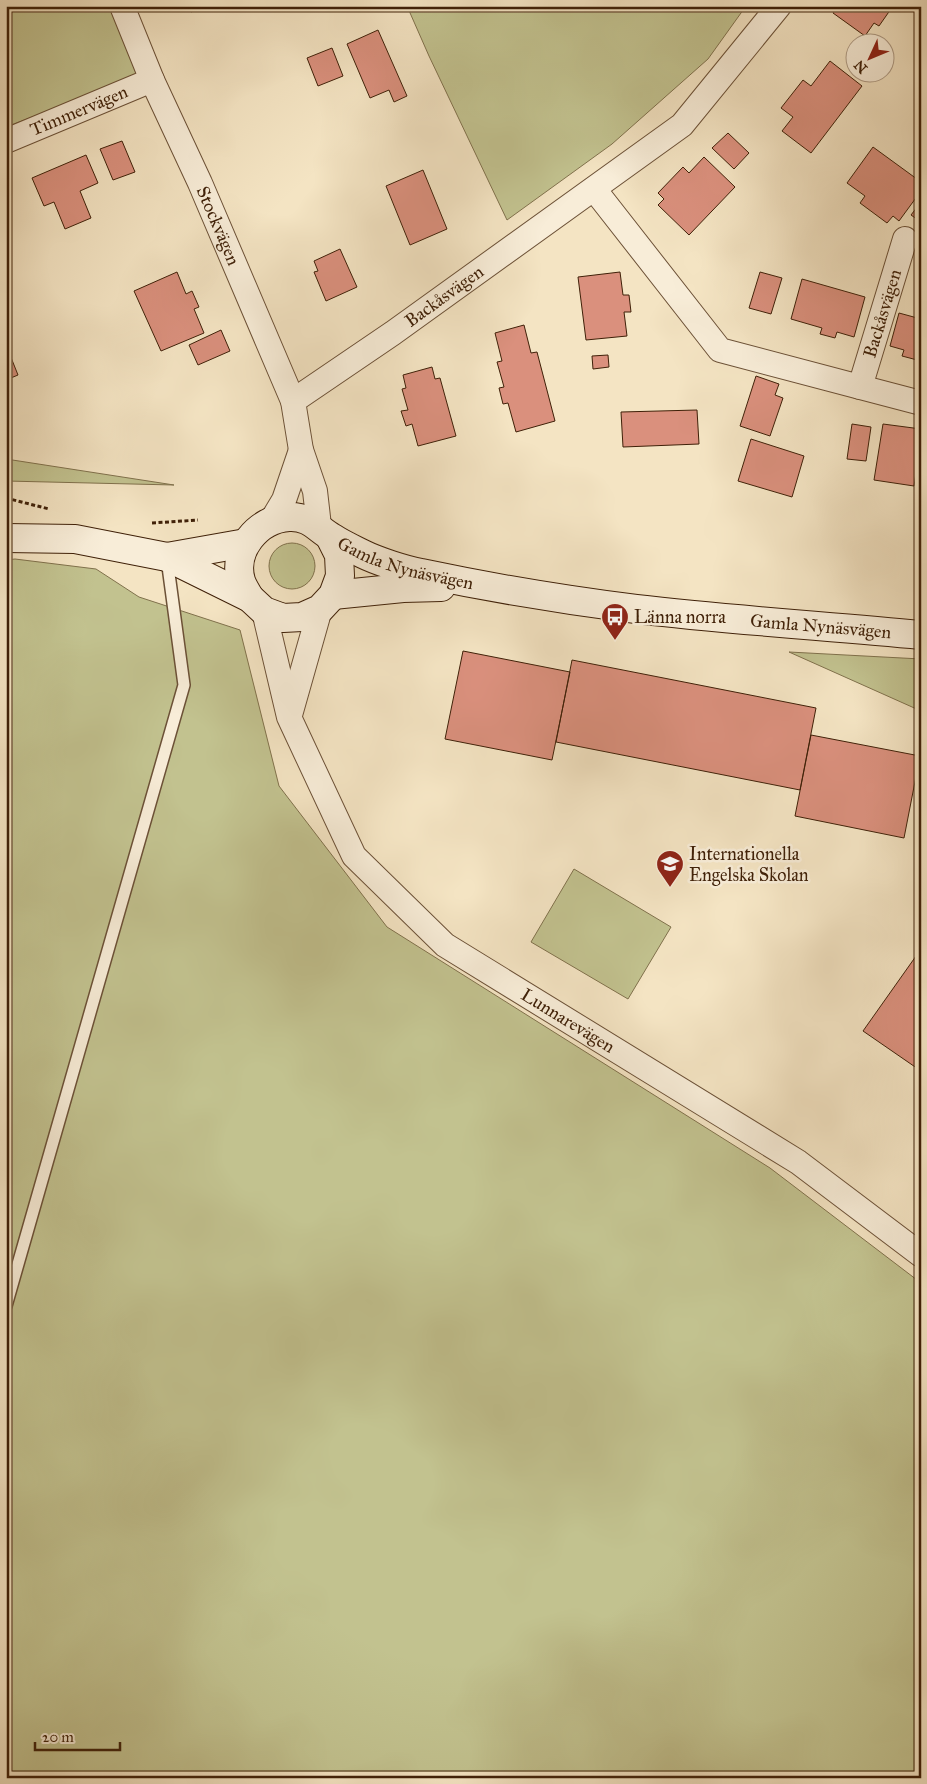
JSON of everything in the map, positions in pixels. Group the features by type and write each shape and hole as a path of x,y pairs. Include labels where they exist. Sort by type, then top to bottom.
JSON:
{"street":[{"name":"Stockvägen","path":"122,6 152,80 200,183 293,401 301,450 315,491 325,531"},
{"name":"Backåsvägen","path":"293,401 392,334 682,125 779,6"},
{"name":"Timmervägen","path":"6,141 152,80"},
{"path":"594,189 720,350 921,403"},
{"name":"Backåsvägen","path":"860,387 905,239"},
{"name":"Stockvägen","path":"272,520 284,500 301,450"},
{"name":"Gamla Nynäsvägen","path":"272,520 290,517 305,520 365,555 417,572 483,586 635,608 921,635"},
{"path":"257,605 241,581 240,562 246,543 257,529 272,520"},
{"name":"Gamla Nynäsvägen","path":"325,531 339,555 340,576 326,602"},
{"name":"Gamla Nynäsvägen","path":"6,538 75,539 167,557 283,618 302,617 326,602 403,588 483,586"},
{"name":"Gamla Nynäsvägen","path":"167,557 246,543"},
{"path":"289,717 326,602"},
{"name":"Lunnarevägen","path":"257,605 289,717 354,856 445,945 798,1162 921,1255"}],"lane":[{"path":"6,1306 184,686 167,557"}],"green space":[{"path":"6,6 112,6 140,76 6,127"},
{"path":"407,6 746,6 708,59 612,144 507,220"},
{"path":"6,459 174,485 6,481"},
{"path":"288,543 296,543 305,547 311,553 315,566 311,579 305,585 296,589 288,589 279,585 273,579 269,570 269,562 273,553 279,547"},
{"path":"15,559 96,569 139,597 240,630 279,786 387,927 770,1168 921,1283 921,1778 6,1778 6,560"},
{"path":"789,652 921,659 921,711"},
{"path":"574,869 671,927 628,999 531,942"}],"building":[{"path":"189,6 204,6 191,12"},
{"path":"837,6 893,6 879,26 874,23 868,32 859,32 833,13"},
{"path":"378,30 407,96 394,102 389,90 370,98 347,44"},
{"path":"332,48 343,76 318,86 307,58"},
{"path":"830,61 844,72 844,82 857,82 862,86 811,153 782,131 793,117 781,108 803,80 811,86"},
{"path":"728,133 749,153 734,169 712,148"},
{"path":"122,141 135,172 113,180 100,149"},
{"path":"873,147 921,182 921,191 899,221 893,216 887,223 860,203 865,196 847,183"},
{"path":"86,155 98,183 80,191 91,218 65,229 54,202 44,206 32,178"},
{"path":"704,157 735,187 689,235 658,205 664,199 658,193 683,167 689,173"},
{"path":"423,170 447,229 410,245 386,186"},
{"path":"921,202 921,222 911,215"},
{"path":"340,249 357,287 326,301 314,272 318,271 314,261"},
{"path":"177,272 186,294 192,291 199,307 194,309 204,333 161,351 134,291"},
{"path":"620,272 623,295 629,295 631,312 624,312 627,336 586,340 578,277"},
{"path":"760,272 782,278 771,314 749,308"},
{"path":"802,279 865,297 854,337 837,332 835,338 820,334 822,328 791,319"},
{"path":"899,313 921,319 921,361 902,356 904,350 890,346"},
{"path":"524,325 531,353 537,352 555,421 516,432 508,403 503,404 499,388 504,387 497,362 502,361 495,333"},
{"path":"221,330 230,351 198,365 189,345"},
{"path":"6,345 18,375 6,380"},
{"path":"608,355 609,367 593,369 592,356"},
{"path":"432,367 435,379 440,378 456,436 418,446 412,424 406,426 401,411 408,410 402,389 406,388 403,375"},
{"path":"756,376 779,384 775,395 783,398 770,436 740,426"},
{"path":"697,410 699,444 623,447 621,412"},
{"path":"852,424 871,427 866,461 847,459"},
{"path":"883,424 921,429 914,486 874,480"},
{"path":"751,439 804,456 792,497 738,481"},
{"path":"463,651 570,672 552,760 445,739"},
{"path":"572,660 816,708 800,790 556,742"},
{"path":"811,735 920,756 904,838 795,816"},
{"path":"921,949 921,1071 863,1031"}],"place":[{"name":"Länna norra","path":"615,641"},
{"name":"Internationella Engelska Skolan","path":"670,888"}]}
